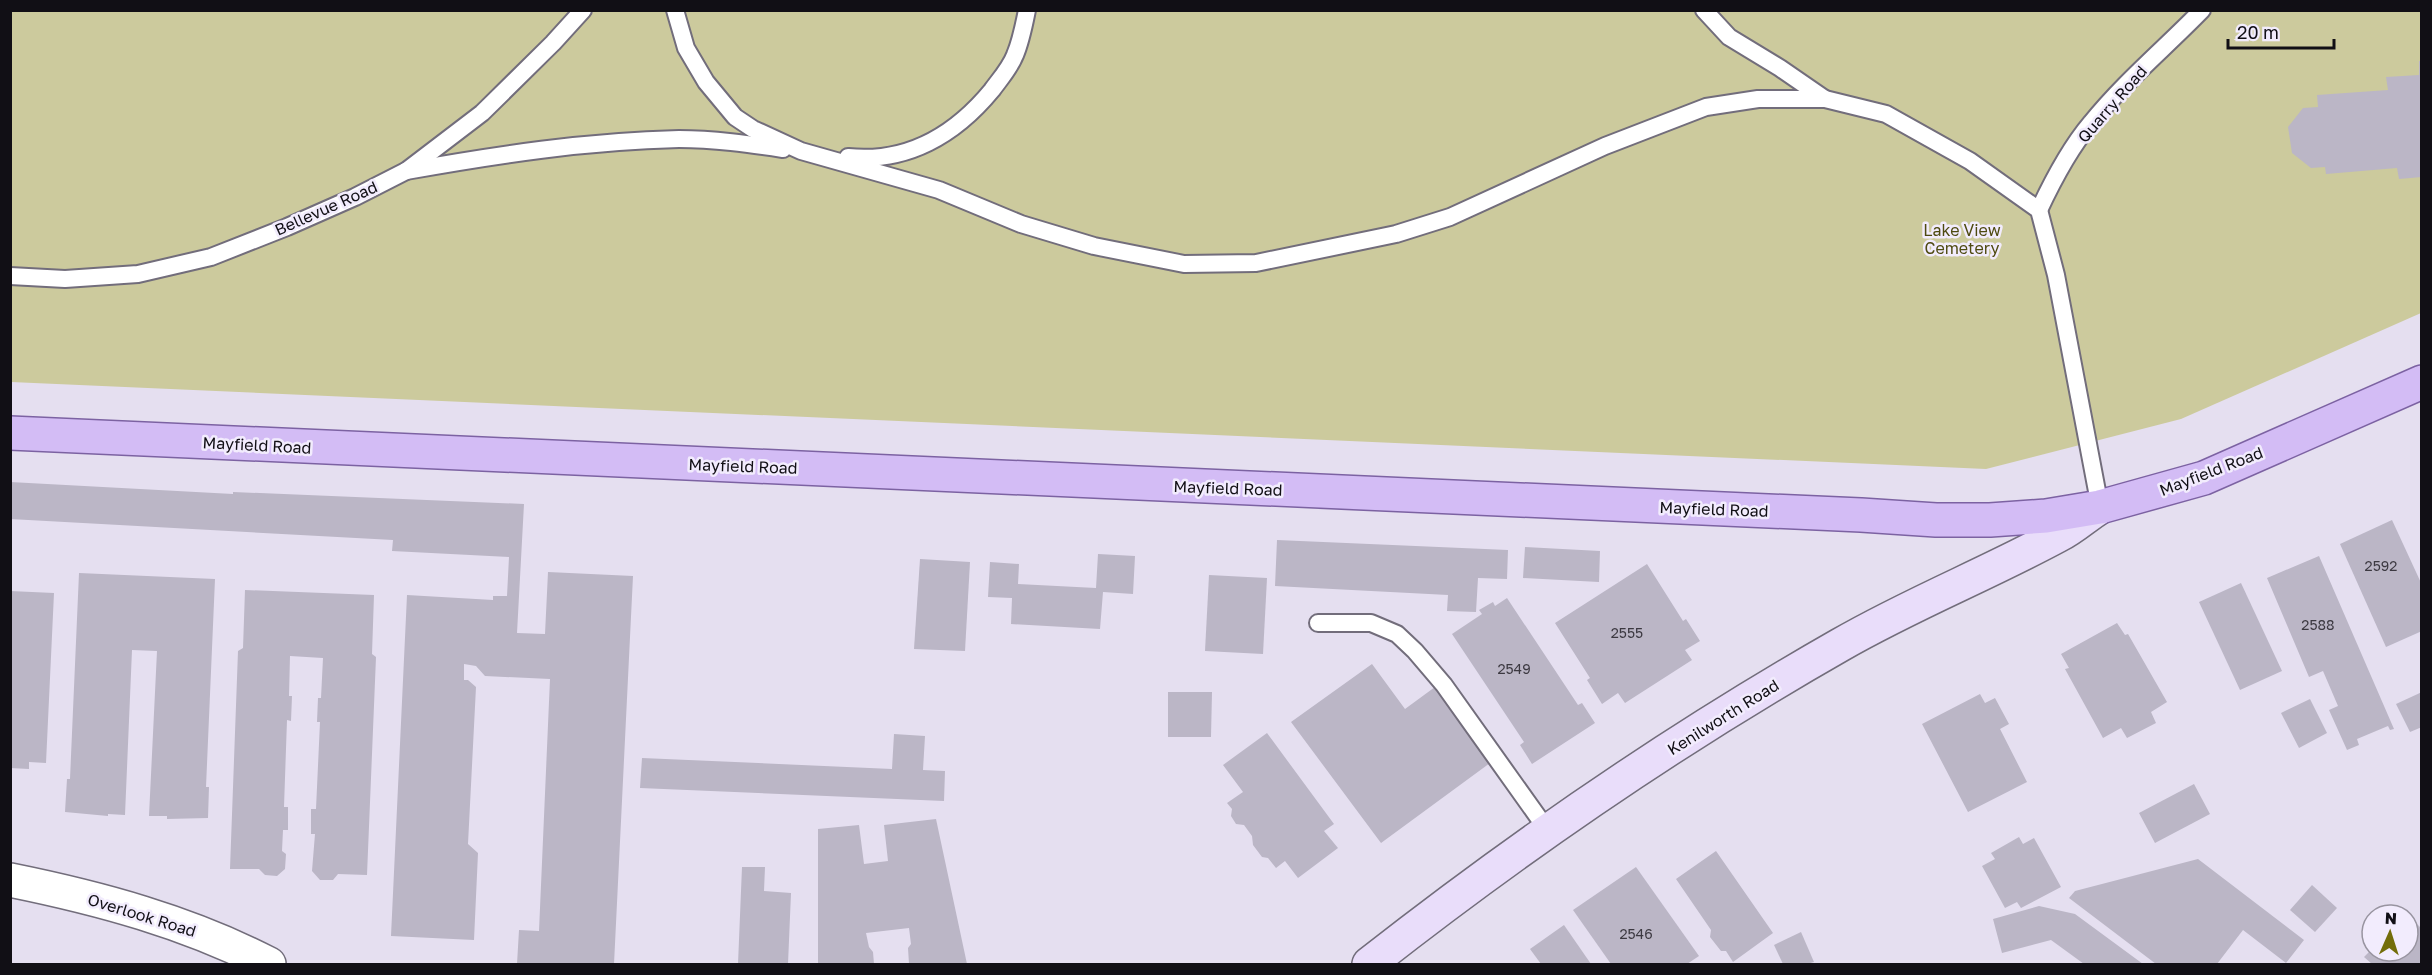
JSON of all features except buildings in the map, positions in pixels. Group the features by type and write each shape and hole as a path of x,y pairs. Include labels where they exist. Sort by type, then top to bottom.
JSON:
{"main road":[{"name":"Mayfield Road","path":"10,433 1936,520 1990,520 2046,516 2100,507 2204,478 2421,382"},
{"name":"Kenilworth Road","path":"1368,964 1467,888 1548,831 1736,706 1887,618 2061,534 2100,507"}],"street":[{"name":"Overlook Road","path":"10,880 60,890 147,914 213,937 269,964"}],"lane":[{"name":"Bellevue Road","path":"10,276 65,279 138,274 211,257 287,228 406,171 482,113 583,10"},
{"path":"675,10 686,48 719,99 735,117 753,129 801,151 939,190 1021,224 1094,246 1184,264 1256,263 1396,234 1450,217 1605,146 1706,107 1758,99 1825,99 1886,114 1970,161 2039,210 2056,275 2100,507"},
{"path":"406,171 564,146 679,139 724,141 864,158 914,149 940,137 964,121 1001,79 1015,56 1027,10"},
{"path":"1704,10 1729,37 1825,99"},
{"name":"Quarry Road","path":"2039,210 2056,174 2089,124 2130,79 2202,10"},
{"path":"1318,623 1371,623 1397,634 1444,685 1548,831"}],"green space":[{"name":"Lake View Cemetery","path":"11,11 2421,11 2421,313 2181,419 1986,469 11,382"}]}
